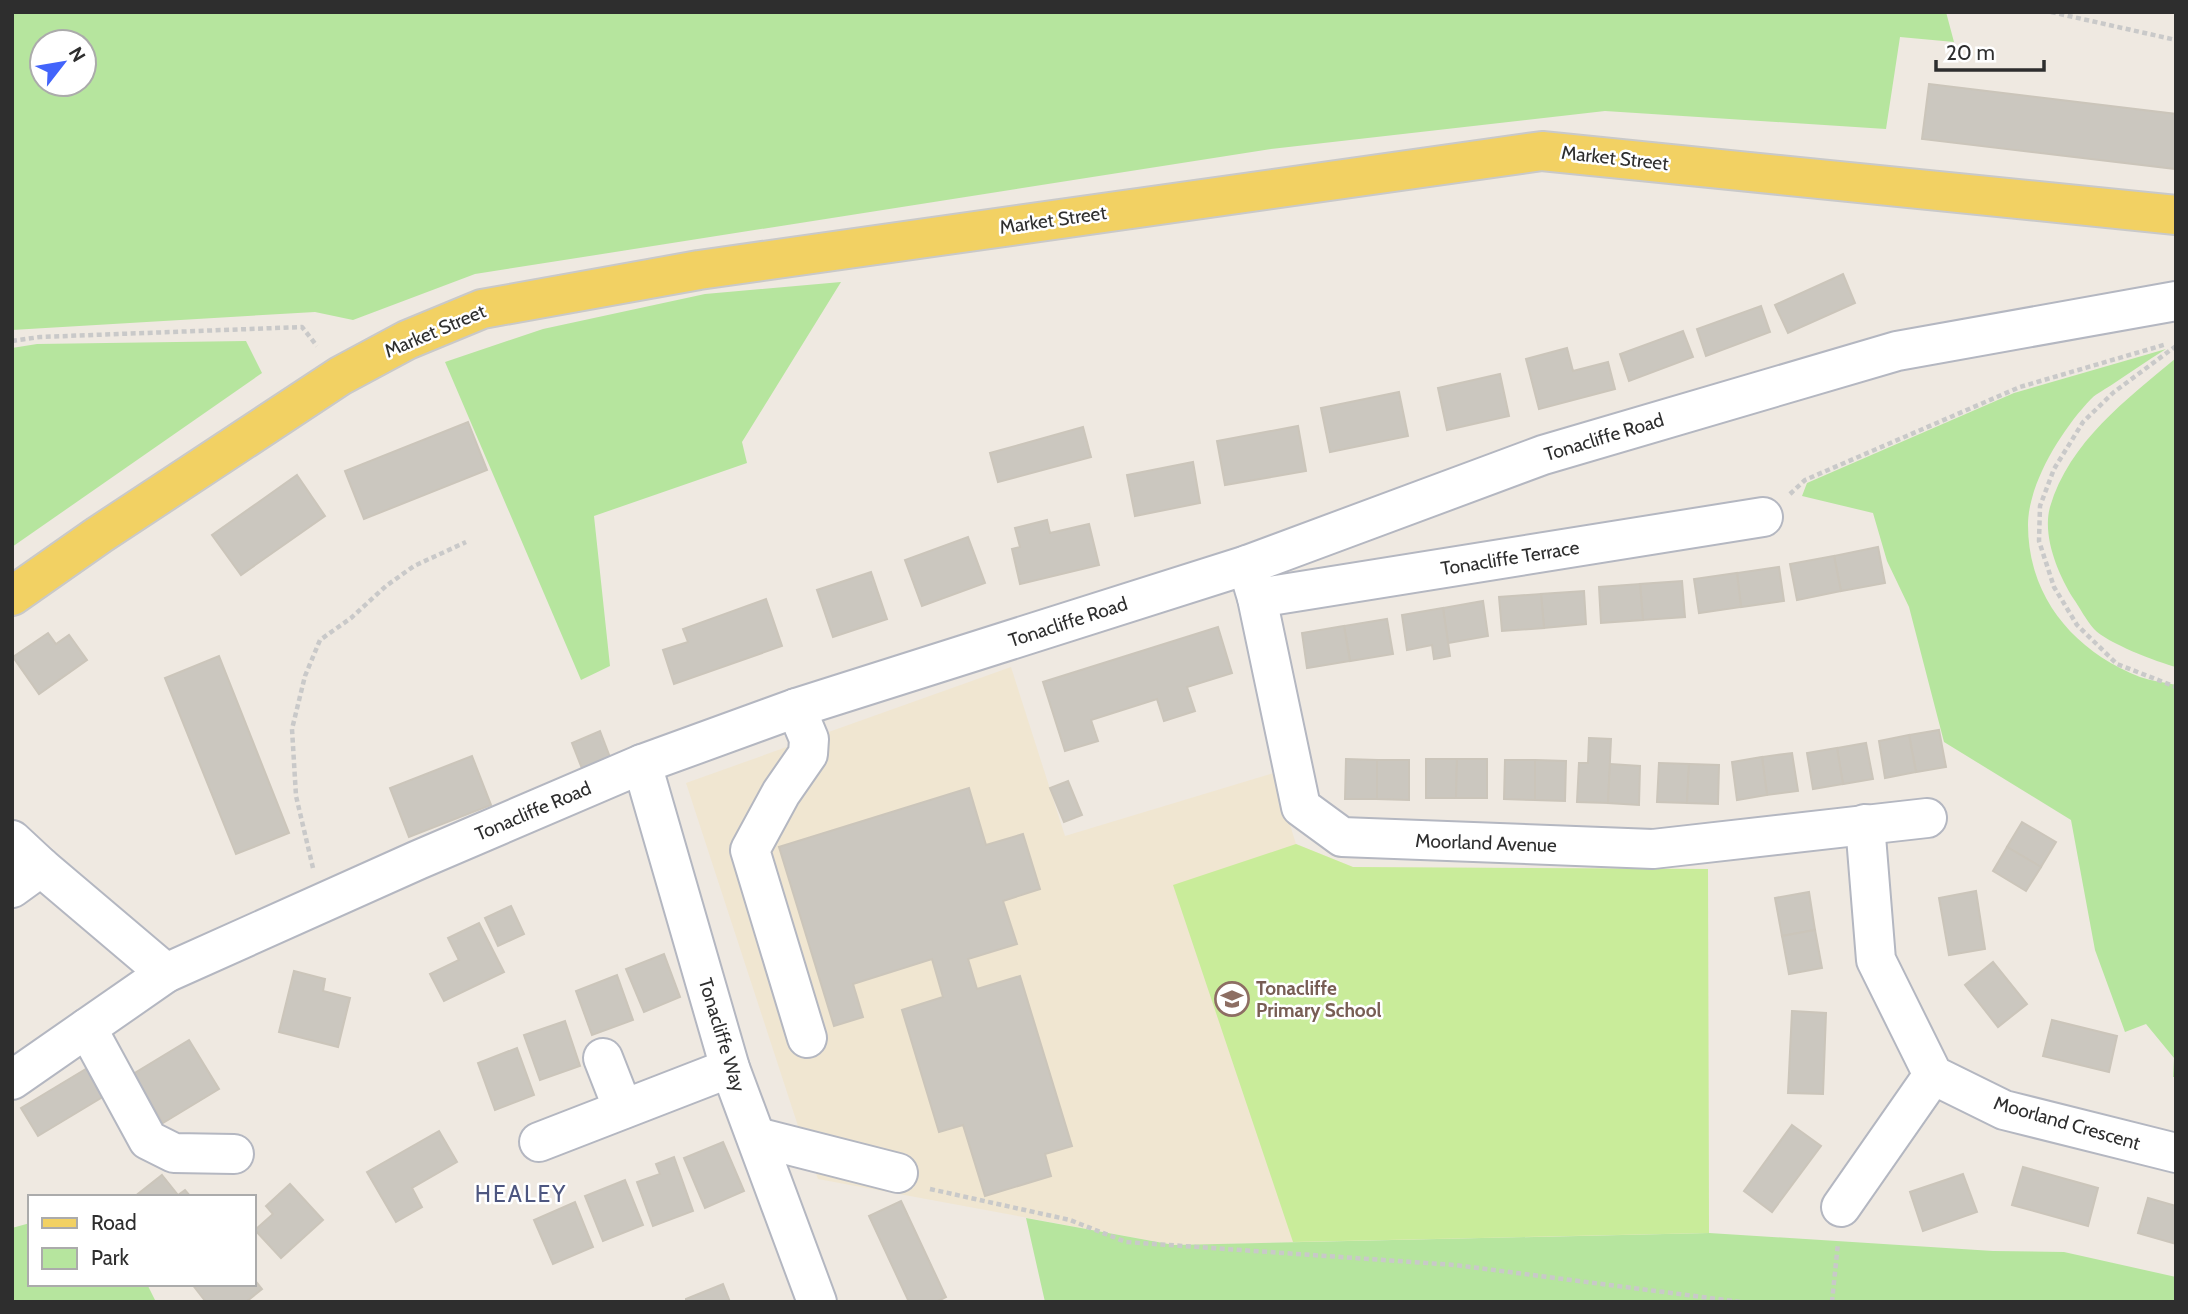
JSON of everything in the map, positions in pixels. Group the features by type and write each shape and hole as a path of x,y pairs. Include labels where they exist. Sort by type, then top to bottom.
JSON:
{"main road":[{"name":"Market Street","path":"12,596 99,535 340,376 407,340 482,309 699,270 1542,151 2176,215"}],"street":[{"name":"Tonacliffe Road","path":"12,1080 166,973 642,764 796,708 1252,582 1543,455 1896,351 2176,302"},
{"name":"Tonacliffe Terrace","path":"1252,582 1763,517"},
{"name":"Moorland Avenue","path":"1252,582 1301,807 1342,837 1653,849 1927,818"},
{"path":"796,708 809,739 808,754 781,793 750,850 807,1038"},
{"name":"Tonacliffe Way","path":"642,764 730,1068 817,1302"},
{"path":"1842,1207 1933,1075 1876,960 1865,824"},
{"path":"12,840 26,878 166,973"},
{"path":"87,1028 148,1140 174,1153 234,1154"},
{"path":"603,1058 623,1109"},
{"path":"539,1142 730,1068"},
{"name":"Moorland Crescent","path":"1933,1075 2004,1110 2176,1153"},
{"path":"757,1137 898,1173"}],"path":[{"path":"2051,12 2176,40"},
{"path":"12,341 40,337 302,327"},
{"path":"1763,517 1805,480 2007,392 2176,343"},
{"path":"2176,343 2114,392 2083,422 2054,469 2040,506 2039,541 2054,587 2077,625 2117,664 2176,687"},
{"path":"321,903 296,796 292,729 304,676 320,640 414,566 466,542"},
{"path":"898,1173 913,1185 1070,1220 1126,1242 1455,1265 1741,1302"},
{"path":"1832,1302 1842,1207"}],"shaded area":[{"name":"Tonacliffe Primary School","path":"1011,667 1065,836 1274,773 1296,844 1353,867 1708,869 1709,1233 1174,1245 818,1179 799,1129 686,783"}],"green space":[{"path":"12,12 1946,12 1954,42 1900,37 1886,129 1605,111 1271,149 475,274 353,320 315,312 12,330"},
{"path":"841,282 742,442 747,463 594,516 610,666 581,680 445,362 543,329 705,294"},
{"path":"246,341 262,373 12,547 12,348 37,344"},
{"path":"2166,349 2096,395 2069,425 2041,474 2034,492 2028,525 2030,551 2036,575 2059,618 2095,652 2116,666 2144,678 2176,685 2176,1077 2173,1077 2174,1058 2146,1024 2125,1032 2095,950 2071,820 1944,742 1909,607 1887,561 1873,513 1802,496 1807,483 2014,393"},
{"path":"2176,358 2176,667 2121,646 2094,629 2073,598 2057,566 2050,542 2048,518 2059,484 2085,442 2120,406"},
{"path":"1296,844 1353,867 1708,869 1709,1233 1293,1242 1173,885"},
{"path":"1026,1218 1174,1245 1709,1233 1993,1251 2064,1252 2176,1277 2176,1302 1045,1302"},
{"path":"28,1224 28,1286 148,1286 156,1302 12,1302 12,1228"}],"building":[{"path":"1929,84 2176,114 2176,169 1922,139"},
{"path":"1843,274 1855,303 1788,333 1775,305"},
{"path":"1761,306 1770,332 1706,356 1697,329"},
{"path":"1683,331 1693,357 1629,381 1620,354"},
{"path":"1567,348 1573,371 1608,362 1615,389 1539,409 1526,359"},
{"path":"1500,374 1509,416 1447,430 1438,388"},
{"path":"1399,392 1408,436 1330,452 1321,408"},
{"path":"468,422 487,470 364,519 345,471"},
{"path":"1298,426 1306,471 1225,485 1217,441"},
{"path":"1083,427 1091,457 998,482 990,453"},
{"path":"1193,462 1200,503 1135,516 1127,475"},
{"path":"297,475 325,516 241,575 212,535"},
{"path":"1047,520 1050,533 1089,524 1099,565 1020,584 1012,549 1020,547 1015,528"},
{"path":"968,537 985,583 922,606 905,560"},
{"path":"1878,547 1885,583 1841,591 1834,556"},
{"path":"1834,556 1841,591 1797,600 1790,564"},
{"path":"1779,567 1784,601 1741,607 1737,573"},
{"path":"871,572 887,619 833,637 817,590"},
{"path":"1737,573 1741,607 1699,613 1694,579"},
{"path":"1682,581 1685,617 1643,620 1640,584"},
{"path":"1640,584 1643,620 1601,623 1599,587"},
{"path":"1584,591 1586,624 1544,628 1541,594"},
{"path":"1541,594 1544,628 1502,631 1499,597"},
{"path":"766,599 782,646 674,684 663,650 688,642 683,629"},
{"path":"1483,601 1488,636 1448,643 1443,608"},
{"path":"1443,608 1450,656 1434,659 1432,645 1407,650 1402,615"},
{"path":"1387,619 1393,654 1350,661 1344,626"},
{"path":"1344,626 1350,661 1307,668 1302,633"},
{"path":"1218,627 1232,673 1187,687 1195,711 1164,721 1157,699 1091,720 1098,741 1065,751 1043,682"},
{"path":"48,633 56,644 69,635 87,660 39,694 13,657"},
{"path":"219,656 289,833 236,854 165,678"},
{"path":"1939,730 1946,767 1916,772 1909,735"},
{"path":"600,731 611,760 583,771 572,743"},
{"path":"1909,735 1916,772 1885,778 1879,741"},
{"path":"1589,738 1611,739 1608,803 1577,802 1579,763 1588,763"},
{"path":"1866,743 1873,779 1843,784 1837,748"},
{"path":"1837,748 1843,784 1813,789 1807,753"},
{"path":"1792,753 1798,791 1767,795 1762,757"},
{"path":"472,756 491,805 409,837 390,788"},
{"path":"1762,757 1767,795 1737,800 1732,762"},
{"path":"1346,759 1377,760 1377,799 1345,799"},
{"path":"1426,759 1457,759 1456,798 1426,798"},
{"path":"1457,759 1487,759 1487,798 1456,798"},
{"path":"1377,760 1409,760 1409,800 1377,799"},
{"path":"1505,760 1535,760 1535,800 1504,799"},
{"path":"1535,760 1566,761 1565,801 1535,800"},
{"path":"1659,763 1689,764 1687,803 1657,802"},
{"path":"1610,764 1640,766 1639,805 1608,803"},
{"path":"1689,764 1719,765 1718,804 1687,803"},
{"path":"1068,781 1082,815 1064,822 1050,788"},
{"path":"969,788 986,845 1023,834 1040,889 1003,901 1017,944 968,959 977,989 1020,976 1072,1146 1045,1154 1051,1176 985,1196 963,1125 939,1132 902,1010 943,997 932,959 853,984 863,1017 834,1026 779,847"},
{"path":"2022,822 2056,842 2041,867 2007,847"},
{"path":"2007,847 2041,867 2026,891 1993,871"},
{"path":"1976,891 1985,949 1949,955 1939,898"},
{"path":"1809,892 1815,930 1782,936 1775,898"},
{"path":"511,906 524,934 498,946 485,918"},
{"path":"479,923 504,972 444,1001 430,974 459,960 448,938"},
{"path":"1815,930 1822,968 1789,974 1782,936"},
{"path":"664,954 680,997 644,1012 626,969"},
{"path":"1993,962 2027,1004 1998,1027 1965,985"},
{"path":"294,971 325,979 323,991 350,998 338,1047 279,1032"},
{"path":"617,975 633,1020 592,1035 576,991"},
{"path":"1792,1011 1826,1013 1823,1094 1788,1093"},
{"path":"2052,1020 2117,1036 2109,1072 2043,1056"},
{"path":"565,1021 580,1066 540,1080 524,1035"},
{"path":"189,1040 219,1089 163,1123 133,1074"},
{"path":"517,1048 534,1095 495,1110 478,1063"},
{"path":"94,1064 111,1092 38,1136 21,1108"},
{"path":"1792,1125 1821,1146 1772,1212 1744,1191"},
{"path":"439,1131 457,1162 412,1188 422,1207 396,1222 367,1172"},
{"path":"723,1142 744,1191 705,1208 684,1158"},
{"path":"674,1157 693,1211 653,1226 637,1182 660,1174 656,1164"},
{"path":"2023,1167 2098,1188 2088,1226 2012,1205"},
{"path":"1963,1174 1977,1212 1923,1231 1910,1192"},
{"path":"162,1175 178,1195 137,1195"},
{"path":"625,1180 643,1225 603,1241 585,1196"},
{"path":"290,1184 323,1220 281,1258 256,1231 273,1214 266,1206"},
{"path":"2148,1198 2176,1206 2176,1244 2138,1233"},
{"path":"901,1201 946,1297 936,1302 909,1302 869,1216"},
{"path":"575,1202 593,1247 553,1264 534,1220"},
{"path":"256,1282 262,1289 246,1302 206,1302 194,1286 256,1286"},
{"path":"723,1284 730,1302 686,1302 686,1299"}],"place":[{"name":"Tonacliffe Primary School","path":"1232,999"}],"district":[{"name":"HEALEY","path":"521,1194"}]}
